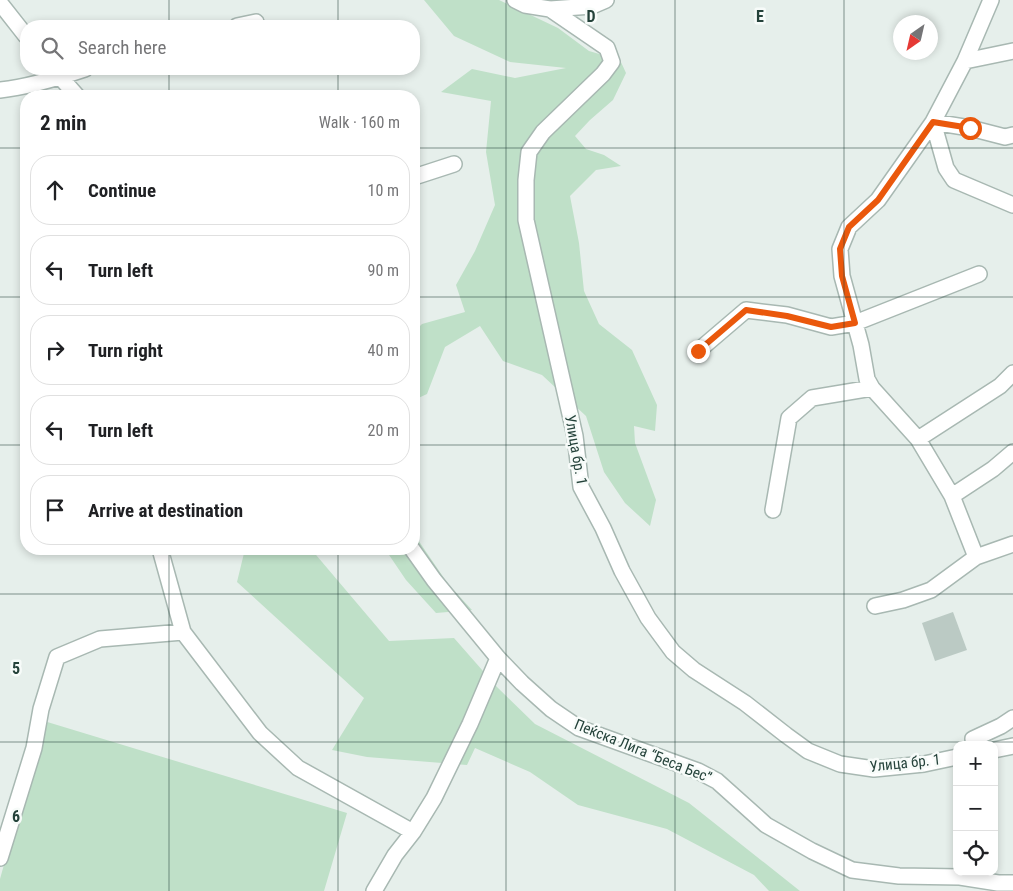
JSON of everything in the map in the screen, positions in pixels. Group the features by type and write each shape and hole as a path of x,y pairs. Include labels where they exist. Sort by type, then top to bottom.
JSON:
{"street":[{"path":"10,0 0,3 20,28"},
{"name":"Улица бр. 1","path":"515,0 525,5 550,9 607,48 612,62 604,74 543,132 529,152 526,180 526,220 575,436 581,487 622,571 648,618 673,652 694,670 745,703 808,750 840,764 874,769 924,764 953,758"},
{"path":"550,9 592,6 606,0"},
{"path":"976,557 952,496 918,439 872,388 864,369 855,323 842,276 840,249 849,227 878,200 933,122 965,61 992,0"},
{"path":"965,61 1013,51"},
{"path":"0,90 13,89 52,75"},
{"path":"59,75 72,90"},
{"path":"933,122 970,128 1006,137 1013,135"},
{"path":"933,122 946,168 954,180 1013,205"},
{"path":"420,175 454,164"},
{"path":"698,351 746,310 787,316 831,327 855,323 979,274"},
{"path":"918,439 1000,386 1013,373"},
{"path":"773,510 789,418 812,398 872,388"},
{"path":"952,496 994,469 1013,452"},
{"path":"875,606 903,600 931,590 976,557 1013,544"},
{"path":"162,555 183,632 260,733 298,768 413,832"},
{"name":"Пеќска Лига “Беса Бес”","path":"416,555 434,580 498,658 550,709 579,728 698,771 717,781 766,825 812,851 852,870 899,876 960,877 998,883 1013,883"},
{"path":"0,858 34,748 41,709 57,658 100,639 183,632"},
{"path":"374,891 434,798 466,733 498,658"},
{"path":"973,741 973,739 1001,726 1013,718"},
{"path":"998,749 1013,746"}],"green space":[{"path":"424,0 499,0 558,28 589,51 620,60 626,73 613,100 575,136 586,149 604,155 621,166 596,170 570,196 579,243 584,291 599,324 632,350 657,405 655,431 634,426 635,443 656,500 650,526 625,503 604,472 586,416 542,375 503,361 480,326 445,347 427,394 420,397 420,326 465,312 456,285 475,251 495,205 486,152 491,101 441,92 472,69 515,78 566,68 510,62 454,36"},
{"path":"420,543 448,584 472,610 436,613 406,580 389,555 420,555"},
{"path":"244,555 316,555 389,641 454,638 497,687 535,724 689,803 800,891 769,891 754,875 667,829 578,805 530,772 475,748 467,765 367,757 332,750 364,698 237,582"},
{"path":"44,721 347,813 324,891 0,891 0,879"}],"building":[{"path":"953,612 967,650 935,661 922,623"}],"route":[{"path":"698,351 746,310 787,316 831,327 855,323 842,276 840,249 849,227 878,200 933,122 970,128"}]}
